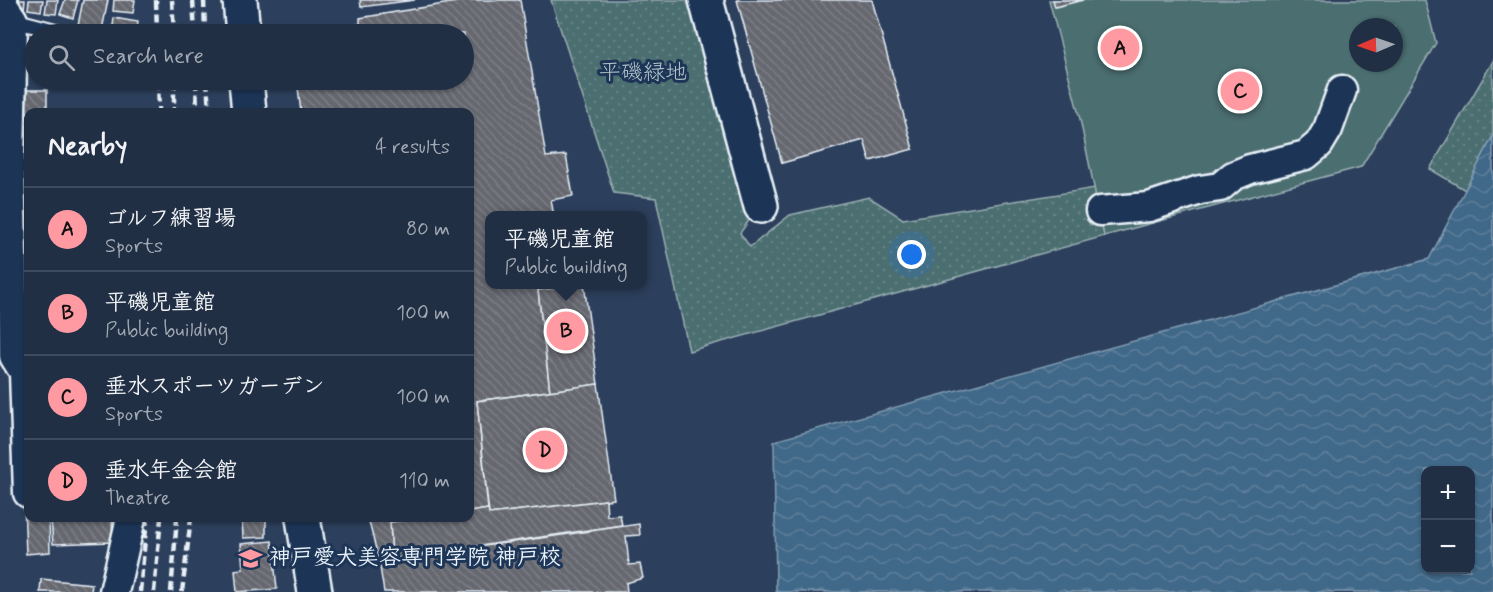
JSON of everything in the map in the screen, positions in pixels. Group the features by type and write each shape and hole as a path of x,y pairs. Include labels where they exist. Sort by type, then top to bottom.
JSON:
{"main road":[{"path":"240,0 242,24"},
{"path":"706,0 761,206"},
{"path":"247,90 249,108"},
{"path":"304,522 315,592"}],"street":[{"path":"8,10 14,356 24,372"},
{"path":"1100,211 1149,207 1200,190 1220,187 1233,176 1250,169 1306,154 1319,144 1328,129 1342,90"},
{"path":"114,592 130,522"}],"lane":[{"path":"8,10 43,24"}],"green space":[{"name":"平磯緑地","path":"551,0 691,0 750,219 740,233 750,247 790,215 869,197 903,219 1095,188 1105,236 689,351 656,198 614,193"},
{"path":"1049,0 1425,0 1436,43 1361,167 1104,236 1080,119"},
{"path":"1493,61 1493,136 1465,190 1430,169"}],"water":[{"path":"1493,136 1493,592 776,592 774,441 1429,259"}],"building":[{"path":"10,0 25,0 24,9 9,6"},
{"path":"29,0 43,0 41,11 28,9"},
{"path":"47,0 58,0 56,14 45,13"},
{"path":"65,0 78,0 73,18 60,14"},
{"path":"83,0 108,0 103,24 78,24"},
{"path":"114,0 135,0 133,13 113,11"},
{"path":"360,0 415,0 361,7"},
{"path":"468,0 520,0 546,157 566,155 573,196 551,200 553,211 485,211 485,289 546,289 538,290 550,391 477,401 488,509 474,511 474,108 300,108 298,90 474,90 474,24 360,24 360,18"},
{"path":"737,0 872,0 913,149 870,161 864,140 782,163"},
{"path":"1053,0 1083,0 1055,7"},
{"path":"114,18 138,22 138,24 113,24"},
{"path":"20,90 47,90 47,108 24,108 24,120 20,120"},
{"path":"20,206 24,206 24,231 21,231"},
{"path":"585,289 598,384 550,391 538,290"},
{"path":"598,384 614,499 489,514 477,401"},
{"path":"606,500 607,516 620,515 622,525 392,559 390,522 474,522 474,511 488,509 489,514"},
{"path":"25,522 49,522 50,552 26,554"},
{"path":"51,522 112,522 113,542 53,544"},
{"path":"242,522 266,522 266,537 243,538"},
{"path":"369,522 390,522 392,559 379,561"},
{"path":"639,524 640,535 626,536 629,565 640,564 643,578 626,583 627,592 384,592 379,561"},
{"path":"272,541 277,589 237,592 235,570 243,569 241,544"},
{"path":"41,579 92,584 91,592 40,592"}],"railway":[{"path":"156,0 157,24"},
{"path":"172,0 173,24"},
{"path":"193,0 194,24"},
{"path":"204,0 205,24"},
{"path":"158,90 159,108"},
{"path":"174,90 174,108"},
{"path":"196,90 197,108"},
{"path":"208,90 209,108"},
{"path":"140,592 147,522"},
{"path":"154,592 161,522"},
{"path":"171,592 177,522"},
{"path":"182,592 191,522"}],"place":[{"name":"ゴルフ練習場","path":"1120,48"},
{"name":"垂水スポーツガーデン","path":"1240,91"},
{"name":"平磯児童館","path":"566,331"},
{"name":"垂水年金会館","path":"545,450"},
{"name":"神戸愛犬美容専門学院 神戸校","path":"251,558"}]}
